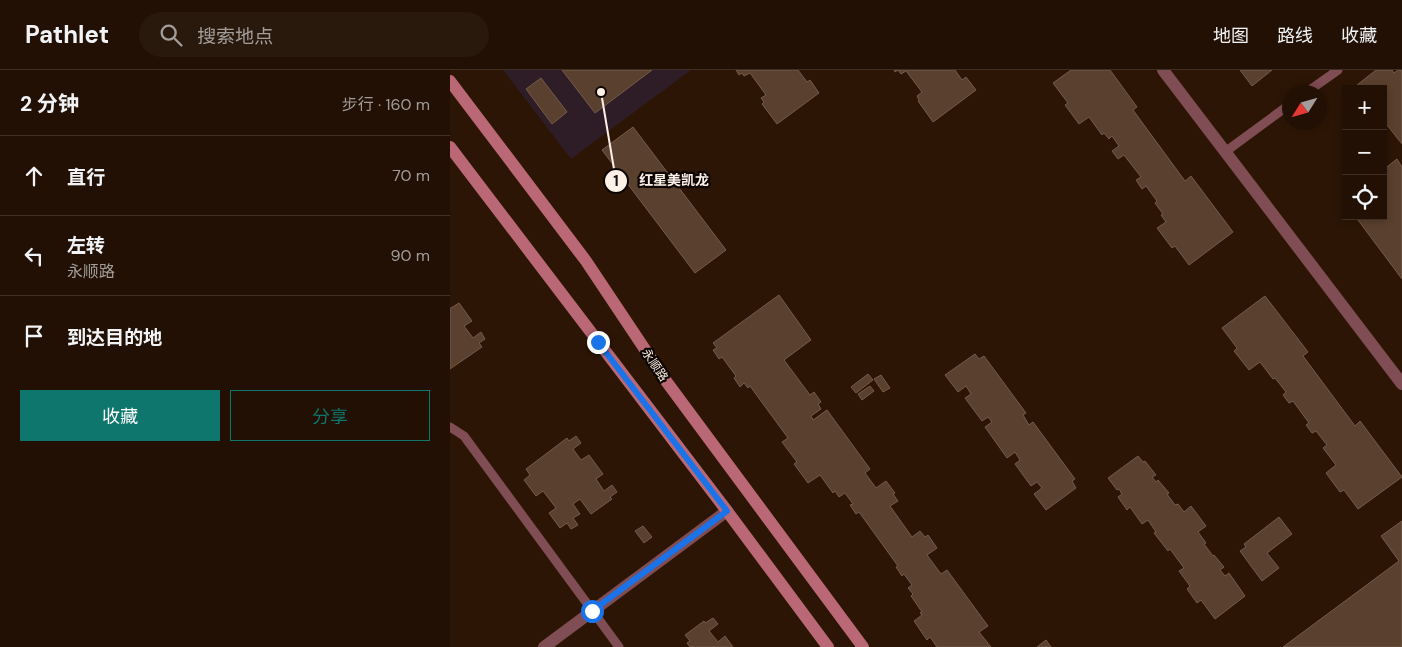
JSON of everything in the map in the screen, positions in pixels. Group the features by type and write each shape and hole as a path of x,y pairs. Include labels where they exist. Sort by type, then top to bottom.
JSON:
{"main road":[{"name":"永顺路","path":"450,81 586,261 666,380 863,647"},
{"path":"450,147 828,647"}],"street":[{"path":"1163,70 1402,384"},
{"path":"544,647 727,511"}],"lane":[{"path":"1317,85 1338,70"},
{"path":"1225,152 1282,111"},
{"path":"450,427 464,436 619,647"}],"shaded area":[{"path":"503,70 691,70 571,159"}],"building":[{"path":"562,70 652,70 595,113"},
{"path":"736,70 798,70 807,82 810,80 819,93 777,124 762,104 764,102 761,98 766,95 750,73 744,76 742,73 739,75"},
{"path":"898,70 955,70 962,80 966,77 976,90 933,122 918,101 917,96 922,92 906,71 901,74"},
{"path":"1071,70 1110,70 1137,107 1133,110 1185,181 1191,176 1233,232 1189,265 1175,246 1172,248 1157,228 1166,222 1155,203 1157,201 1146,186 1142,189 1136,180 1141,177 1124,155 1118,159 1112,151 1119,146 1112,136 1109,139 1104,133 1102,135 1089,117 1079,124 1065,105 1068,103 1053,83"},
{"path":"1240,70 1272,70 1252,86"},
{"path":"1376,70 1392,70 1394,73 1402,70 1402,144 1387,125 1387,85 1357,85"},
{"path":"541,78 567,112 552,124 526,89"},
{"path":"633,127 726,250 695,273 602,150"},
{"path":"1397,159 1402,167 1402,279 1358,220 1387,220 1387,167"},
{"path":"779,295 811,340 784,360 810,395 814,392 821,402 818,404 821,409 811,416 813,420 827,410 870,469 865,473 876,488 886,481 895,493 893,494 898,501 890,506 912,537 920,531 925,537 928,535 937,548 927,555 941,574 947,570 988,626 979,632 991,647 937,647 930,637 927,640 914,621 922,615 920,613 922,612 908,588 912,585 904,574 902,576 896,567 898,566 859,512 856,514 850,505 853,504 845,493 839,497 835,491 833,493 820,475 808,483 794,464 797,462 782,442 788,438 750,386 748,388 744,383 740,387 734,378 736,376 722,357 719,359 713,350 717,348 713,343"},
{"path":"1265,296 1308,352 1303,356 1355,426 1360,421 1402,477 1358,509 1344,490 1340,492 1326,473 1336,465 1323,448 1327,445 1316,431 1312,433 1306,425 1309,423 1293,401 1289,403 1283,395 1286,392 1260,362 1249,370 1234,351 1237,348 1222,328"},
{"path":"459,303 472,321 464,326 473,338 481,332 485,339 479,343 482,347 450,369 450,308"},
{"path":"975,354 979,359 984,356 1026,413 1023,415 1029,425 1033,422 1075,479 1072,481 1076,488 1046,510 1034,494 1042,488 1037,482 1031,486 1015,464 1020,460 1015,452 1007,458 985,427 992,422 988,417 982,421 965,398 971,394 966,386 958,392 945,375"},
{"path":"868,374 873,380 856,393 851,387"},
{"path":"881,375 890,388 883,392 874,379"},
{"path":"870,386 874,391 862,400 858,394"},
{"path":"576,436 581,443 573,449 581,460 589,455 603,474 596,479 604,491 612,485 617,492 610,497 612,499 591,514 580,499 573,504 580,514 573,518 578,525 571,529 567,523 560,528 549,513 556,508 543,491 536,496 524,480 530,475 526,469 567,438 569,441"},
{"path":"1138,456 1143,462 1145,461 1156,475 1152,477 1156,482 1158,480 1169,493 1167,494 1175,505 1178,504 1184,512 1191,506 1206,526 1198,532 1206,543 1204,544 1224,567 1220,570 1225,576 1229,573 1245,596 1215,619 1201,600 1197,603 1187,589 1190,586 1179,571 1184,568 1170,549 1168,551 1154,533 1156,532 1148,520 1142,524 1130,507 1127,510 1118,497 1122,494 1108,478"},
{"path":"1279,517 1292,534 1267,553 1279,568 1262,581 1240,551 1246,547 1244,544"},
{"path":"1402,521 1402,647 1283,647 1399,561 1381,536"},
{"path":"643,526 652,537 644,543 635,531"},
{"path":"713,618 718,624 709,631 718,642 725,636 733,647 690,647 687,643 690,641 685,635 704,621 705,623"},
{"path":"1046,640 1051,647 1037,647"}],"place":[{"name":"红星美凯龙","path":"601,92"}],"route":[{"path":"592,611 727,511 598,342"}]}
